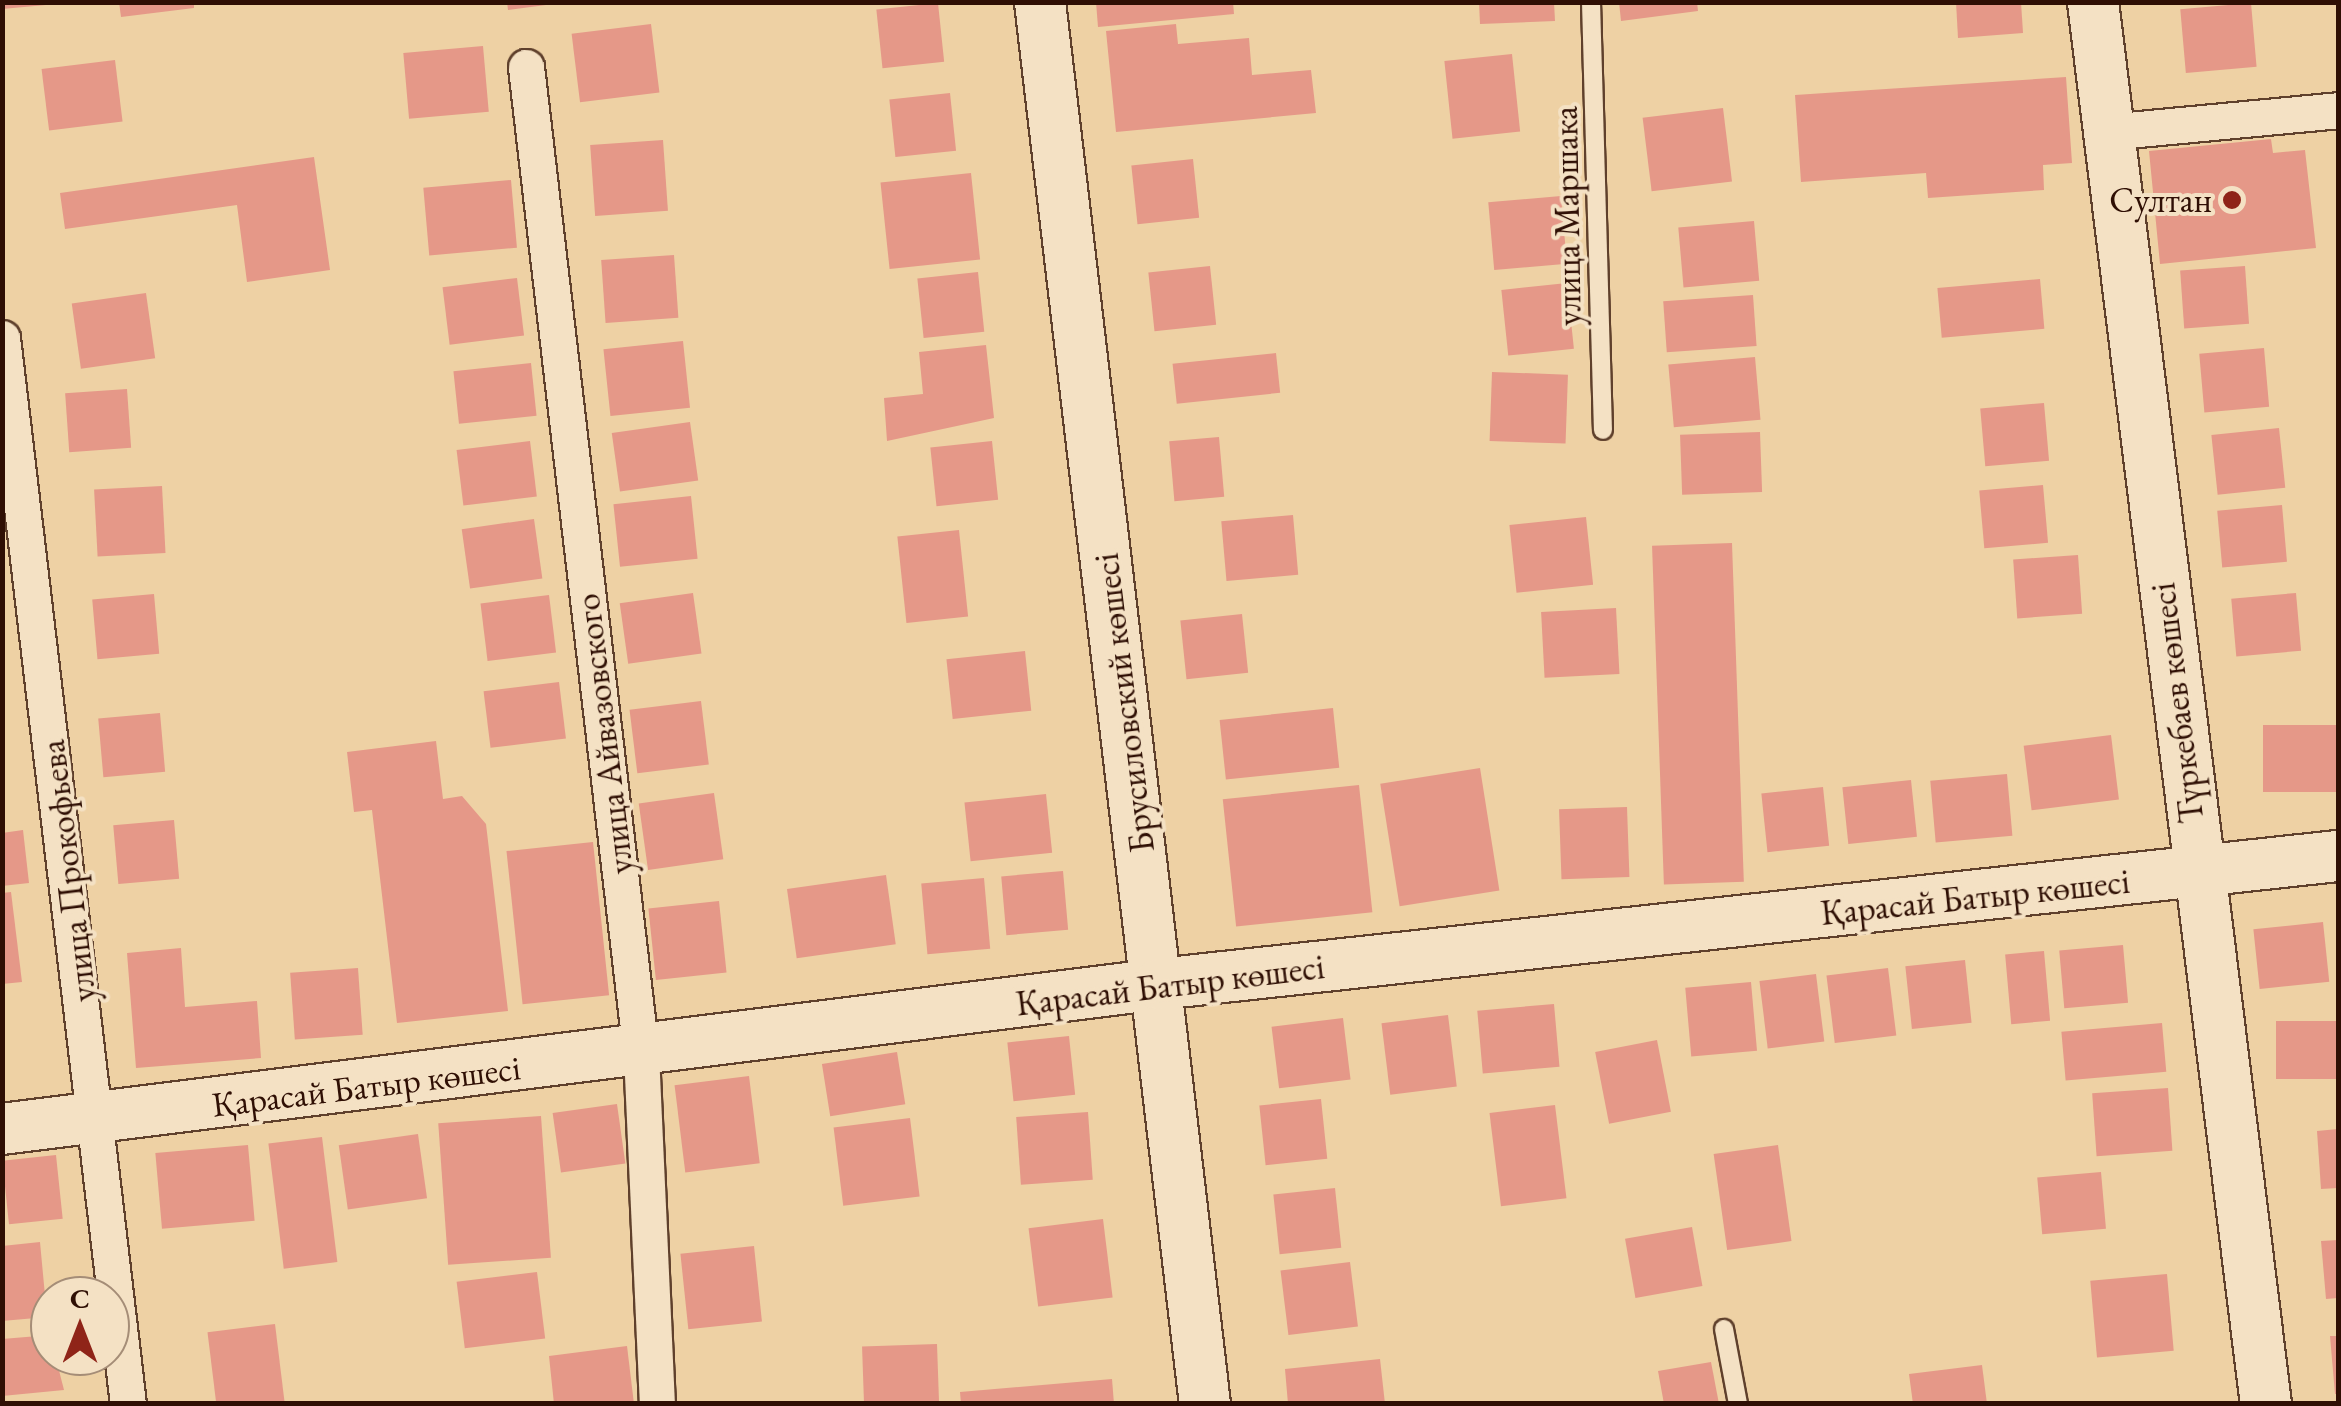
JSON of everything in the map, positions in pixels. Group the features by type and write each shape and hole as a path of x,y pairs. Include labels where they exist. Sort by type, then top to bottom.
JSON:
{"street":[{"name":"Брусиловский көшесі","path":"1040,2 1205,1404"},
{"name":"Түркебаев көшесі","path":"2093,2 2266,1404"},
{"name":"улица Айвазовского","path":"526,67 641,1053 658,1404"},
{"path":"2108,132 2338,110"},
{"name":"улица Прокофьева","path":"2,338 98,1119 128,1404"},
{"name":"Қарасай Батыр көшесі","path":"2,1129 641,1053 1158,984 2338,856"}],"lane":[{"name":"улица Маршака","path":"1590,2 1603,430"},
{"path":"1724,1329 1738,1404"}],"building":[{"path":"2,2 46,2 46,5 2,9"},
{"path":"119,2 194,2 194,8 121,17"},
{"path":"507,2 546,2 546,5 508,10"},
{"path":"1096,2 1233,2 1234,14 1098,27"},
{"path":"1479,2 1554,2 1555,21 1480,24"},
{"path":"1619,2 1697,2 1698,11 1621,21"},
{"path":"1956,2 2021,2 2023,33 1958,38"},
{"path":"938,3 944,62 883,68 876,9"},
{"path":"2251,3 2257,67 2186,73 2180,9"},
{"path":"651,24 659,92 580,102 572,34"},
{"path":"1176,24 1178,44 1249,38 1252,75 1311,70 1316,113 1116,132 1106,31"},
{"path":"483,46 489,112 409,119 403,53"},
{"path":"1512,54 1520,132 1453,139 1444,61"},
{"path":"115,60 123,122 49,131 42,69"},
{"path":"2066,77 2072,163 2043,165 2044,190 1928,198 1926,173 1801,182 1795,95"},
{"path":"950,93 956,151 895,157 889,99"},
{"path":"1723,108 1732,181 1652,191 1643,118"},
{"name":"Султан","path":"2271,139 2273,153 2305,150 2316,248 2160,264 2149,151"},
{"path":"663,140 668,211 595,216 590,145"},
{"path":"314,157 330,270 247,282 237,205 65,229 60,193"},
{"path":"1193,159 1199,218 1138,224 1131,165"},
{"path":"971,173 980,260 890,269 880,183"},
{"path":"511,180 517,248 429,255 423,188"},
{"path":"1561,196 1567,264 1494,270 1488,202"},
{"path":"1754,221 1759,281 1684,287 1678,228"},
{"path":"674,255 678,318 606,323 601,260"},
{"path":"1210,266 1216,325 1155,331 1148,272"},
{"path":"2245,266 2249,324 2184,328 2180,271"},
{"path":"978,272 984,332 924,338 917,278"},
{"path":"517,278 524,336 450,345 443,287"},
{"path":"2040,279 2044,329 1942,338 1937,288"},
{"path":"1567,283 1574,349 1508,356 1501,290"},
{"path":"146,293 155,358 81,369 72,303"},
{"path":"1753,295 1757,346 1667,352 1663,301"},
{"path":"683,341 690,408 610,416 603,349"},
{"path":"986,345 994,418 887,441 884,398 923,394 919,352"},
{"path":"2264,348 2269,407 2204,412 2199,354"},
{"path":"1276,353 1280,393 1177,404 1173,364"},
{"path":"1755,357 1760,420 1674,427 1668,365"},
{"path":"531,363 537,416 459,424 453,371"},
{"path":"1492,372 1568,375 1566,444 1490,441"},
{"path":"127,389 131,448 69,452 65,393"},
{"path":"2044,403 2049,461 1985,466 1980,409"},
{"path":"690,422 698,480 620,491 612,433"},
{"path":"2279,428 2285,488 2218,495 2211,435"},
{"path":"1760,432 1762,492 1682,495 1680,435"},
{"path":"1219,437 1224,497 1174,501 1169,441"},
{"path":"530,441 537,497 463,506 457,450"},
{"path":"992,441 998,500 937,506 930,447"},
{"path":"2043,485 2048,543 1984,548 1979,491"},
{"path":"162,486 166,553 98,556 94,490"},
{"path":"691,496 698,559 620,567 613,504"},
{"path":"2282,505 2287,562 2222,567 2217,511"},
{"path":"1293,515 1298,575 1227,581 1221,521"},
{"path":"1586,517 1593,585 1517,593 1509,525"},
{"path":"534,519 542,578 470,589 462,529"},
{"path":"959,530 968,617 906,623 897,536"},
{"path":"1732,543 1744,882 1664,885 1652,546"},
{"path":"2078,555 2082,614 2017,618 2013,560"},
{"path":"693,593 701,653 628,664 620,603"},
{"path":"2296,593 2301,651 2236,656 2231,599"},
{"path":"154,594 159,654 97,659 92,599"},
{"path":"549,595 556,653 488,661 481,603"},
{"path":"1616,608 1619,674 1545,678 1541,612"},
{"path":"1242,614 1248,673 1187,679 1180,620"},
{"path":"1025,651 1031,711 953,719 946,659"},
{"path":"559,682 566,739 491,748 484,691"},
{"path":"701,701 709,765 637,773 630,710"},
{"path":"1333,708 1339,768 1226,780 1220,720"},
{"path":"160,713 165,772 103,777 98,718"},
{"path":"2263,725 2338,725 2338,792 2263,792"},
{"path":"2111,735 2119,800 2032,810 2024,746"},
{"path":"436,741 443,799 462,796 486,824 508,1011 397,1023 372,810 354,812 347,752"},
{"path":"1480,768 1499,890 1400,906 1380,784"},
{"path":"2007,774 2012,836 1936,842 1930,781"},
{"path":"1911,780 1917,837 1848,844 1842,787"},
{"path":"1359,785 1372,912 1236,927 1223,799"},
{"path":"1823,787 1829,846 1768,852 1761,793"},
{"path":"714,793 723,859 648,870 639,804"},
{"path":"1046,794 1052,853 971,861 964,803"},
{"path":"1627,807 1629,877 1561,879 1559,809"},
{"path":"174,820 179,879 118,884 113,825"},
{"path":"23,830 29,883 2,886 2,833"},
{"path":"593,842 609,995 523,1004 506,851"},
{"path":"1063,871 1068,930 1006,935 1001,876"},
{"path":"886,875 896,944 797,958 787,889"},
{"path":"984,878 990,949 927,954 921,883"},
{"path":"11,892 22,982 2,984 2,893"},
{"path":"719,901 727,973 656,980 648,908"},
{"path":"2323,922 2329,982 2260,989 2253,929"},
{"path":"2123,945 2128,1003 2064,1008 2059,951"},
{"path":"181,948 185,1007 257,1001 261,1058 136,1068 127,953"},
{"path":"2044,951 2050,1021 2011,1024 2005,954"},
{"path":"1965,960 1972,1023 1912,1029 1905,966"},
{"path":"358,968 363,1035 295,1040 290,973"},
{"path":"1888,968 1896,1035 1835,1043 1826,976"},
{"path":"1816,974 1824,1041 1768,1048 1759,981"},
{"path":"1751,982 1757,1051 1691,1056 1685,988"},
{"path":"1554,1004 1559,1067 1483,1073 1477,1011"},
{"path":"1448,1015 1457,1086 1390,1095 1381,1023"},
{"path":"1343,1018 1351,1080 1279,1088 1272,1027"},
{"path":"2276,1021 2338,1021 2338,1079 2276,1079"},
{"path":"2162,1023 2166,1072 2066,1081 2061,1032"},
{"path":"1069,1036 1075,1095 1014,1101 1007,1042"},
{"path":"1657,1040 1671,1112 1609,1124 1595,1052"},
{"path":"897,1052 905,1104 830,1116 822,1064"},
{"path":"749,1076 760,1163 685,1172 675,1085"},
{"path":"2168,1088 2172,1151 2097,1156 2092,1093"},
{"path":"1321,1099 1327,1159 1266,1165 1259,1105"},
{"path":"617,1104 625,1163 561,1172 553,1113"},
{"path":"1555,1105 1566,1198 1501,1206 1489,1113"},
{"path":"1088,1112 1093,1180 1021,1185 1016,1117"},
{"path":"541,1116 551,1258 448,1265 438,1123"},
{"path":"910,1118 920,1196 843,1206 834,1127"},
{"path":"2338,1129 2338,1188 2321,1189 2317,1131"},
{"path":"418,1134 427,1198 348,1210 339,1145"},
{"path":"322,1137 337,1262 284,1269 268,1144"},
{"path":"248,1145 255,1221 162,1229 155,1153"},
{"path":"1778,1145 1791,1241 1727,1250 1714,1154"},
{"path":"56,1155 63,1219 9,1224 2,1161"},
{"path":"2101,1172 2106,1229 2042,1234 2037,1178"},
{"path":"1335,1188 1341,1248 1280,1254 1273,1194"},
{"path":"1103,1219 1113,1297 1038,1307 1029,1228"},
{"path":"1692,1227 1702,1286 1635,1298 1625,1239"},
{"path":"2338,1240 2338,1298 2326,1299 2321,1241"},
{"path":"40,1242 43,1276 30,1276 30,1319 2,1321 2,1246"},
{"path":"754,1246 762,1322 688,1329 680,1254"},
{"path":"1350,1262 1358,1327 1288,1335 1281,1271"},
{"path":"537,1272 545,1339 465,1348 457,1282"},
{"path":"2167,1274 2174,1351 2097,1357 2090,1281"},
{"path":"275,1324 285,1404 216,1404 208,1332"},
{"path":"2330,1336 2338,1336 2338,1394 2335,1394"},
{"path":"30,1337 30,1376 60,1376 64,1390 2,1396 2,1339"},
{"path":"937,1344 939,1404 864,1404 862,1347"},
{"path":"627,1346 634,1404 554,1404 549,1356"},
{"path":"1380,1359 1385,1404 1288,1404 1285,1369"},
{"path":"1711,1362 1719,1404 1664,1404 1658,1371"},
{"path":"1982,1365 1987,1404 1913,1404 1909,1374"},
{"path":"1112,1379 1114,1404 961,1404 960,1392"}],"place":[{"name":"Султан","path":"2232,200"}]}
